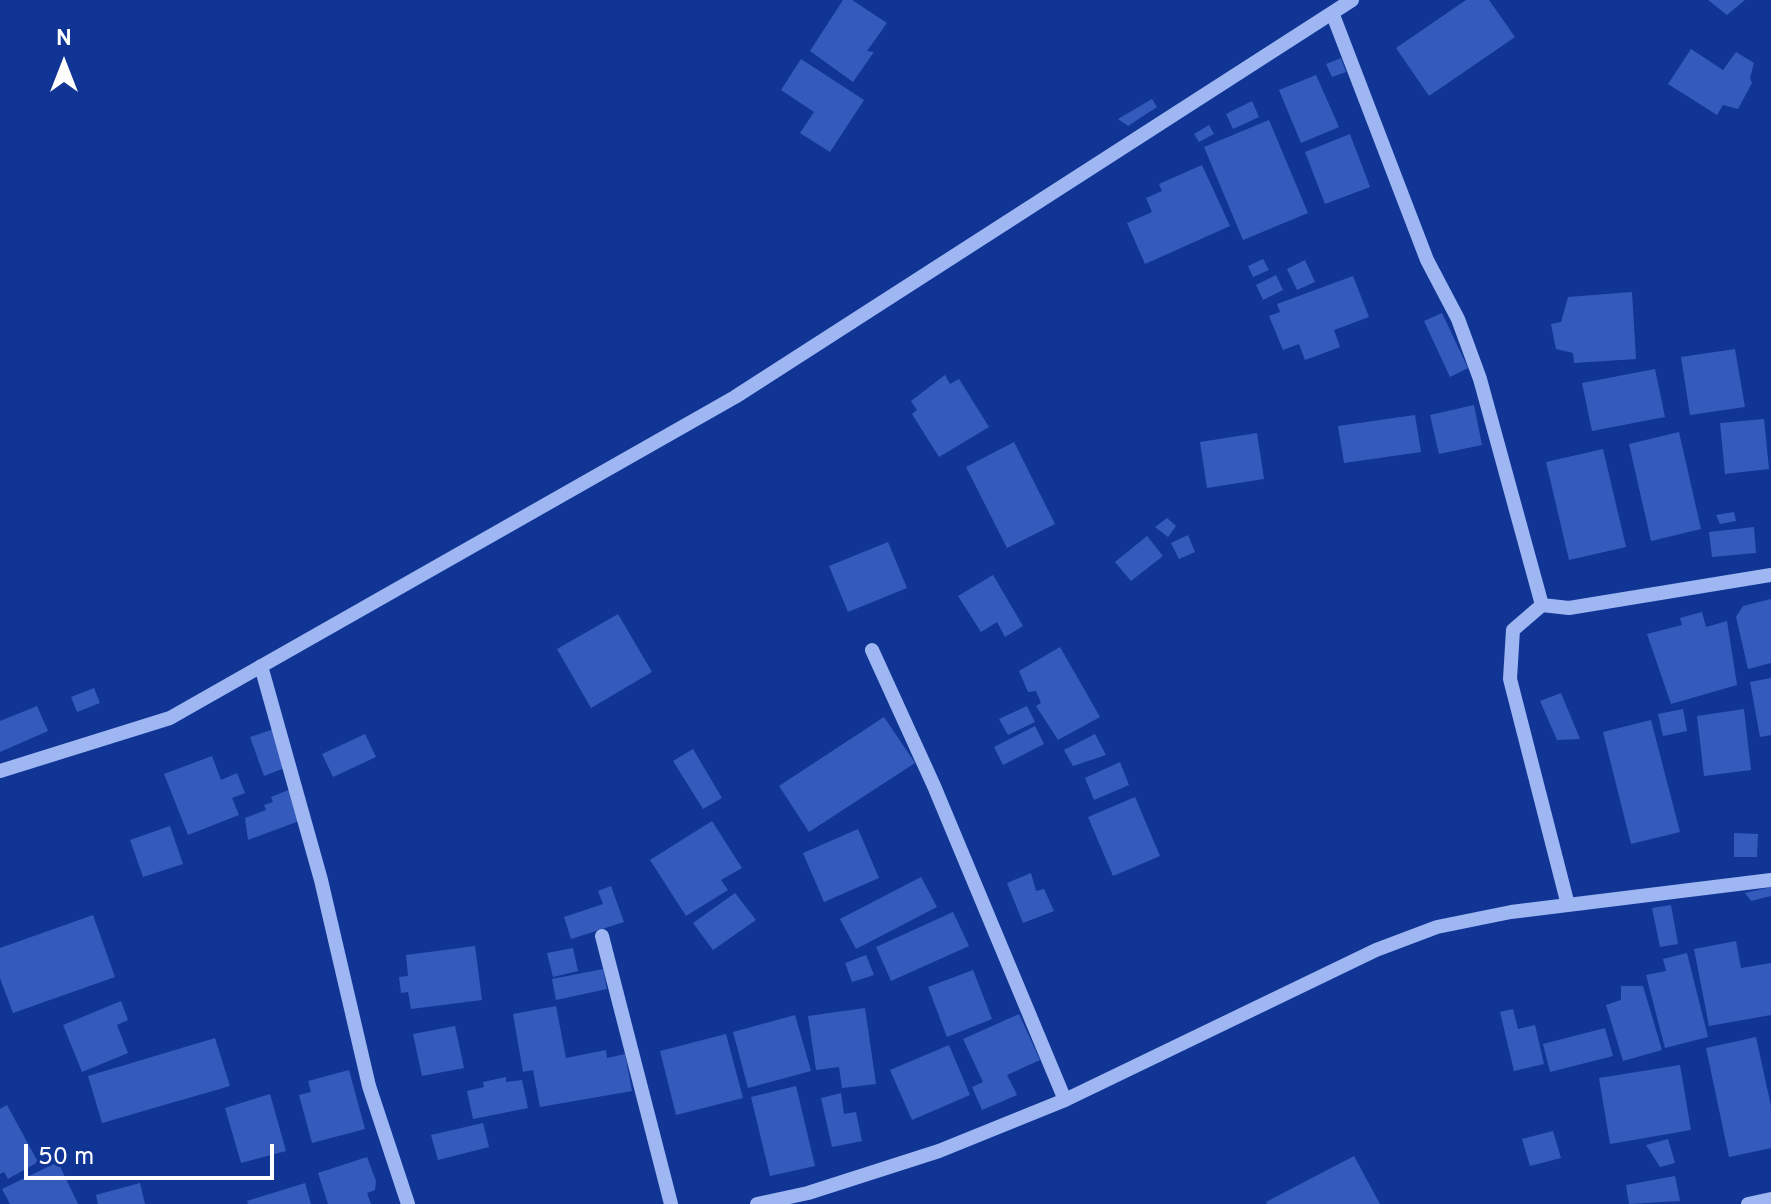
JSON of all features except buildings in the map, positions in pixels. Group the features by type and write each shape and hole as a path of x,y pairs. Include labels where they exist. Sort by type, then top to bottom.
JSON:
{"street":[{"path":"0,771 170,718 735,397 1352,0"},
{"path":"1333,15 1427,260 1458,319 1480,379 1542,605"},
{"path":"1568,905 1510,679 1513,630 1542,605 1569,608 1771,575"},
{"path":"872,650 934,786 1065,1100"},
{"path":"261,666 321,880 369,1086 408,1204"},
{"path":"757,1204 808,1193 939,1151 1065,1100 1376,950 1437,927 1568,905 1771,880"},
{"path":"602,936 671,1204"},
{"path":"1748,1204 1771,1199"}]}
